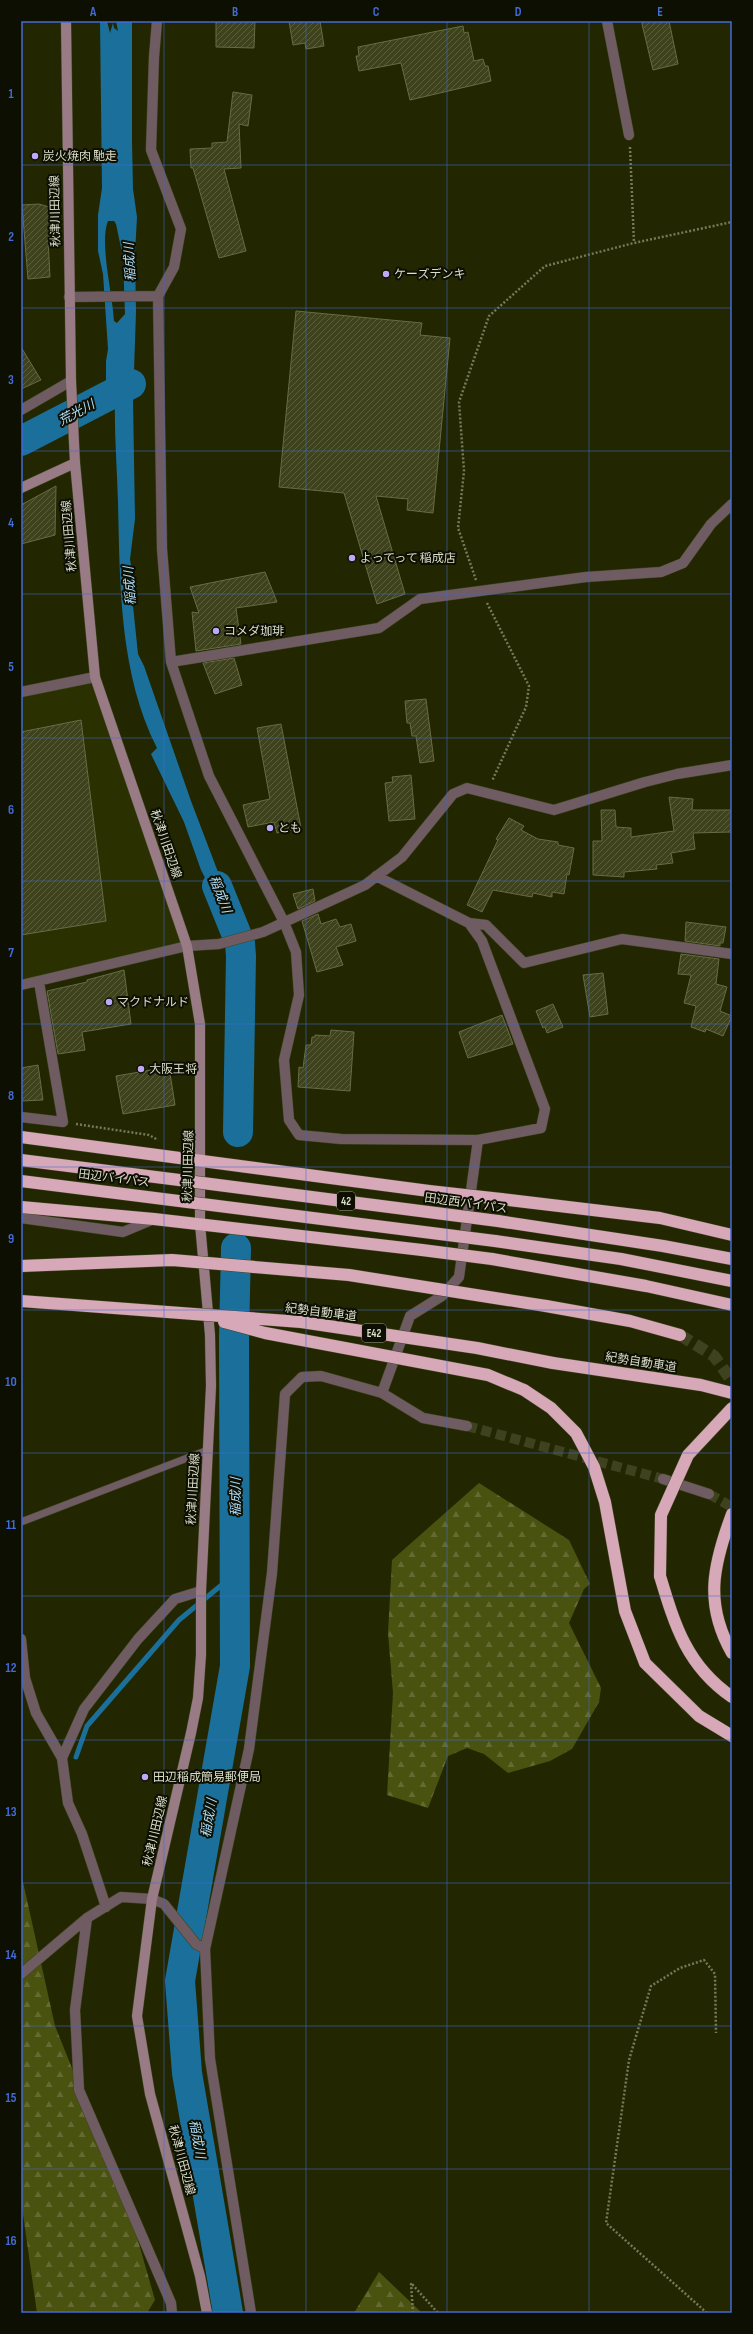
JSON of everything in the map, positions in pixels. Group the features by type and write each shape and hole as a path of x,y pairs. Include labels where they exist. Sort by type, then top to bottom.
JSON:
{"highway":[{"path":"27,1138 430,1191 660,1218 732,1234"},
{"name":"田辺バイパス","path":"21,1160 195,1182"},
{"name":"田辺バイパス","path":"21,1181 495,1241 621,1259 732,1281"},
{"name":"田辺西バイパス","path":"195,1182 498,1221 663,1246 732,1259"},
{"path":"27,1208 200,1224 492,1259 646,1286 732,1305"},
{"path":"21,1266 172,1260 349,1275 546,1306 630,1321 680,1335"},
{"name":"紀勢自動車道","path":"21,1301 301,1322 477,1348 553,1363 701,1386 732,1393"},
{"path":"194,1314 265,1333 488,1375 524,1390 551,1408 576,1433 594,1468 605,1502 625,1611 645,1663 699,1716 732,1736"},
{"path":"732,1408 688,1455 661,1515 660,1576 674,1624 692,1659 715,1685 732,1697"},
{"path":"732,1514 717,1563 713,1598 722,1636 732,1653"}],"main road":[{"name":"秋津川田辺線","path":"66,21 71,381 75,463 95,677 187,946 200,1024 200,1224 210,1342 211,1386 201,1591 201,1655 198,1698 152,1899 137,2016 150,2094 200,2276 206,2313"},
{"path":"21,488 75,463"}],"street":[{"path":"157,21 154,57 151,150 181,229 174,267 158,296 162,549 171,662 209,776 284,922 296,952 299,995 284,1060 289,1120 299,1135 342,1139 478,1140 541,1128 545,1109 482,941 469,923"},
{"path":"607,21 629,134"},
{"path":"69,296 158,296"},
{"path":"21,410 71,381"},
{"path":"171,662 380,628 420,599 586,577 661,572 683,563 711,524 732,504"},
{"path":"21,692 95,677"},
{"path":"21,985 187,946 219,944 263,932 365,885 402,857 453,794 467,788 554,810 677,774 732,765"},
{"path":"376,876 469,923 486,925 524,963 622,939 732,954"},
{"path":"21,1117 63,1122 39,982"},
{"path":"382,1393 410,1316 442,1296 460,1277 478,1140"},
{"path":"21,1218 123,1232 154,1219"},
{"path":"251,2313 210,2059 200,1947 249,1749 272,1573 286,1394 302,1377 321,1376 382,1393 423,1418 467,1426"},
{"path":"663,1479 709,1494"},
{"path":"62,1758 84,1709 138,1639 175,1599 201,1591"},
{"path":"21,1639 25,1678 36,1712 62,1758 68,1803 82,1834 106,1907"},
{"path":"21,1974 87,1918 121,1897 152,1899 164,1904 200,1947"},
{"path":"87,1918 74,2010 79,2090 170,2302 172,2313"}],"lane":[{"path":"21,1522 208,1450"}],"path":[{"path":"629,134 634,243"},
{"path":"486,794 526,707 529,686 480,591 458,528 464,471 459,402 489,316 545,266 634,243 732,222"},
{"path":"63,1122 149,1134 160,1141 162,1155"},
{"path":"707,2313 606,2223 629,2060 651,1986 680,1968 704,1960 715,1974 716,2034"},
{"path":"413,2313 412,2282 438,2313"}],"shaded area":[{"path":"95,677 187,946 21,985 21,692"}],"green space":[{"path":"479,1483 569,1540 590,1584 584,1589 569,1623 601,1688 599,1702 572,1749 550,1761 508,1773 484,1754 467,1748 448,1756 428,1808 387,1795 393,1693 388,1633 392,1560"},
{"path":"21,1873 55,2026 129,2209 155,2300 147,2313 37,2313 21,2200"},
{"path":"379,2272 422,2313 354,2313"}],"water":[{"path":"100,21 107,21 110,33 113,23 114,28 118,31 116,21 132,21 133,189 137,217 135,253 136,312 133,400 135,519 130,559 135,592 132,596 138,654 144,666 191,801 237,922 230,925 201,870 184,822 151,754 157,748 144,719 128,659 121,596 115,396 113,390 108,391 99,413 96,412 95,396 106,382 106,361 108,349 103,274 98,251 98,215 102,188","holes":["108,221 114,221 116,224 123,257 125,314 117,323 114,321 105,242"]}],"building":[{"path":"216,21 255,21 254,48 216,47"},
{"path":"289,21 320,21 324,46 306,49 305,43 293,45"},
{"path":"643,21 669,21 678,64 653,70 642,24"},
{"path":"463,26 464,33 468,32 474,61 483,59 485,66 488,66 491,81 410,100 401,63 359,71 356,56 359,56 358,47"},
{"path":"233,92 252,95 248,126 239,124 241,168 224,169 246,251 219,258 193,168 191,168 190,149 212,148 212,143 227,142"},
{"path":"39,204 49,207 50,239 48,239 50,277 28,279 22,205"},
{"path":"296,311 422,323 420,335 450,338 433,513 407,510 408,499 376,496 405,594 377,604 344,493 279,487"},
{"path":"21,347 41,380 21,389"},
{"path":"56,486 55,535 21,544 21,505"},
{"path":"265,572 277,602 236,608 241,644 196,651 192,612 199,613 190,587"},
{"path":"234,658 242,685 215,694 203,663"},
{"path":"426,699 434,761 420,763 416,736 412,736 410,723 407,723 405,701"},
{"path":"81,720 106,921 21,935 21,732"},
{"path":"281,724 301,828 277,833 274,822 248,827 243,805 270,799 257,728"},
{"path":"411,775 415,819 389,821 385,783 393,782 392,777"},
{"path":"669,797 693,799 692,810 732,810 732,832 693,833 695,849 671,853 673,863 656,865 657,869 624,872 624,877 593,875 593,841 602,841 601,810 615,810 616,827 631,828 631,837 674,831"},
{"path":"509,818 524,826 521,830 538,839 558,842 558,845 574,848 569,875 567,874 564,894 552,892 552,897 533,893 532,897 493,890 482,912 467,905 498,840 496,839"},
{"path":"313,889 315,901 298,909 293,894"},
{"path":"318,914 321,924 336,919 340,927 351,924 356,941 336,947 343,965 317,972 302,921"},
{"path":"686,922 726,927 723,943 720,943 720,946 685,941"},
{"path":"681,954 719,959 716,984 727,987 720,1011 732,1016 723,1036 706,1029 705,1032 691,1027 696,1006 684,1003 691,975 678,974"},
{"path":"124,970 131,1024 82,1032 85,1050 58,1054 47,991 87,982 87,980"},
{"path":"603,973 608,1014 590,1017 583,975"},
{"path":"553,1004 563,1027 547,1033 545,1027 543,1028 536,1011"},
{"path":"502,1015 513,1044 468,1058 459,1032"},
{"path":"331,1030 354,1032 350,1091 298,1087 299,1067 303,1068 306,1045 311,1045 312,1037 315,1037 315,1035 330,1036"},
{"path":"38,1065 43,1100 21,1101 21,1068"},
{"path":"169,1067 175,1105 123,1114 116,1076"}],"waterway":[{"name":"荒光川","path":"21,441 131,384"},
{"name":"稲成川","path":"217,886 240,943 238,1132"},
{"name":"稲成川","path":"228,2313 187,2073 180,1981 235,1666 234,1337 236,1248"},
{"path":"76,1757 87,1726 179,1620 235,1574"}],"tunnel":[{"path":"680,1335 714,1356 732,1381"},
{"path":"467,1426 663,1479"},
{"path":"709,1494 732,1507"}],"place":[{"name":"炭火焼肉 馳走","path":"35,156"},
{"name":"ケーズデンキ","path":"386,274"},
{"name":"よってって 稲成店","path":"352,558"},
{"name":"コメダ珈琲","path":"216,631"},
{"name":"とも","path":"270,828"},
{"name":"マクドナルド","path":"109,1002"},
{"name":"大阪王将","path":"141,1069"},
{"name":"田辺稲成簡易郵便局","path":"145,1777"}]}
